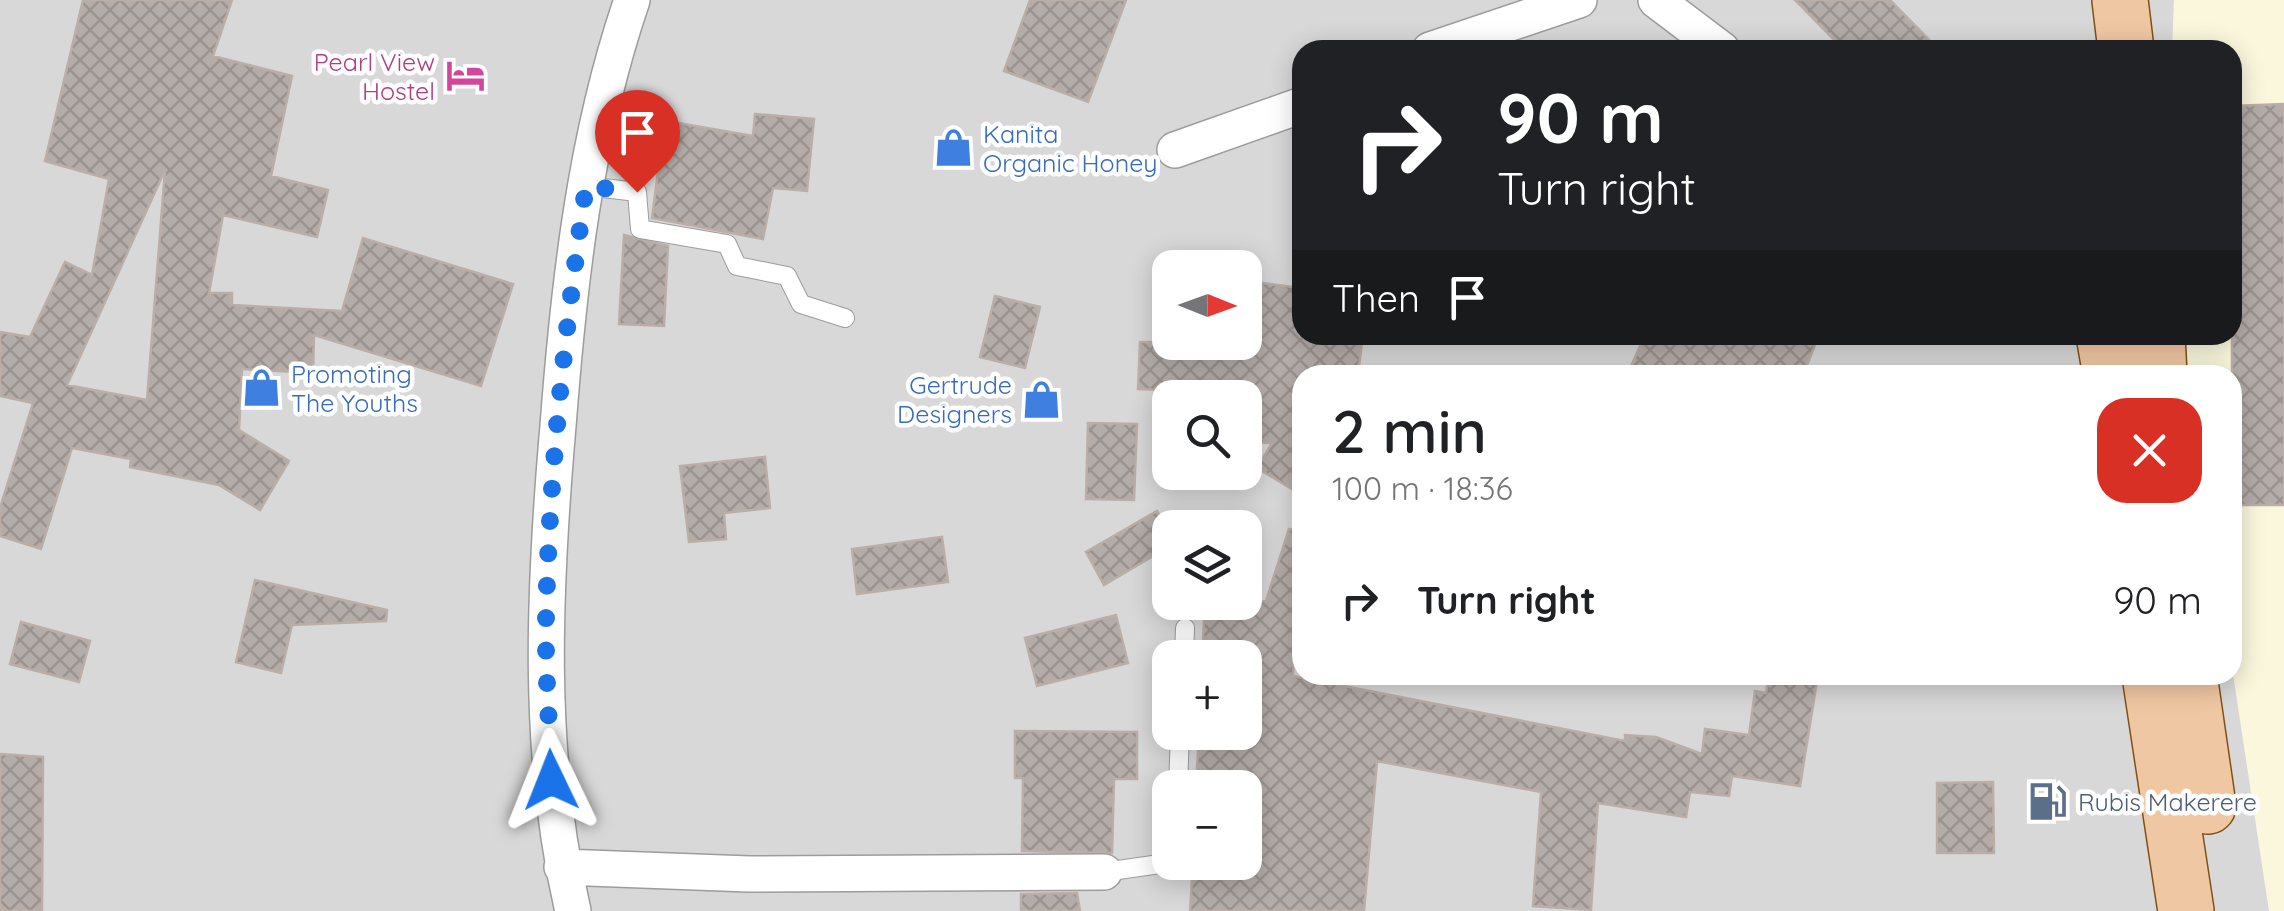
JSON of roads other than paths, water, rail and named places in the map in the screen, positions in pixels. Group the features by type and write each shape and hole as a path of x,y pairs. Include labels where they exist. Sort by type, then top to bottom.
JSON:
{"main road":[{"path":"2085,0 2087,40"},
{"path":"2120,0 2125,40"},
{"path":"2152,685 2186,911"},
{"path":"2190,685 2224,911"}],"street":[{"path":"573,911 562,867 551,780 546,622 566,329 606,78 632,0"},
{"path":"1465,40 1579,0"},
{"path":"1656,0 1709,40"},
{"path":"1175,150 1292,109"},
{"path":"562,867 768,874 1104,872"}],"lane":[{"path":"586,186 637,192 640,228 726,244 737,266 787,276 801,304 845,318"},
{"path":"1185,628 1185,640"},
{"path":"1104,872 1152,865"}],"place":[{"name":"Pearl View Hostel","path":"465,76"},
{"name":"Kanita Organic Honey","path":"953,148"},
{"name":"Promoting The Youths","path":"261,388"},
{"name":"Gertrude Designers","path":"1042,399"},
{"name":"Rubis Makerere","path":"2048,802"}]}
